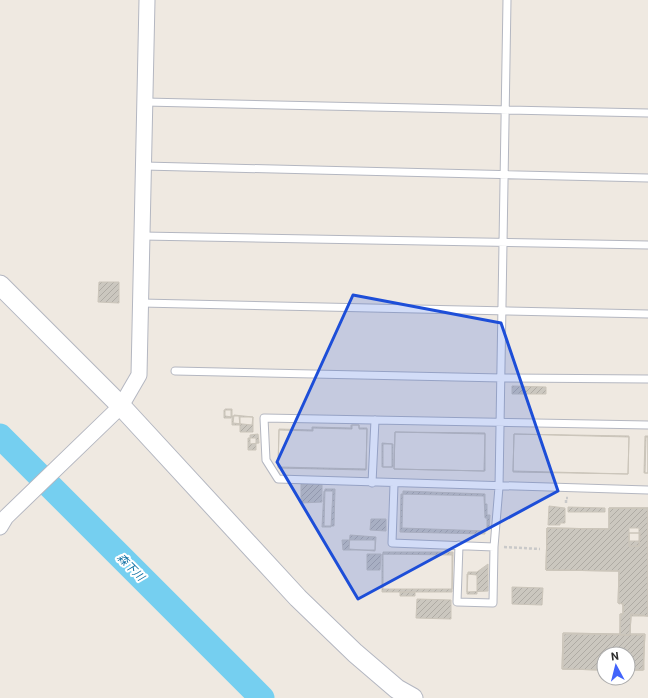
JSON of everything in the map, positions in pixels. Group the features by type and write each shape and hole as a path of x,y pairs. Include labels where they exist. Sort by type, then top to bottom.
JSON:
{"street":[{"path":"5,516 121,406 139,375 147,0"},
{"path":"0,285 23,306 121,406 298,598 355,653 397,689 413,698"}],"lane":[{"path":"459,545 457,602 493,603 494,547 499,487 502,378 504,175 508,0"},
{"path":"145,102 648,113"},
{"path":"144,166 648,178"},
{"path":"142,236 648,246"},
{"path":"141,303 648,314"},
{"path":"175,371 502,378 648,379"},
{"path":"648,425 264,418 266,460 278,480 648,490"},
{"path":"372,483 375,420"},
{"path":"394,484 392,543 494,547"}],"path":[{"path":"494,547 540,549"}],"highlighted area":[{"path":"353,295 501,323 558,491 358,599 277,462"}],"building":[{"path":"99,282 119,282 119,303 98,302"},
{"path":"512,386 546,387 546,394 512,394"},
{"path":"225,409 232,409 232,417 225,416"},
{"path":"224,410 231,410 231,418 224,418"},
{"path":"234,415 253,417 252,425 233,423"},
{"path":"232,416 239,416 240,425 232,425"},
{"path":"240,417 253,417 253,432 240,432"},
{"path":"351,425 359,425 359,428 367,428 366,469 278,467 279,429 312,430 312,427 351,428"},
{"path":"352,425 359,425 359,429 367,429 366,470 278,468 279,430 313,431 313,428 352,429"},
{"path":"395,432 485,434 484,471 394,469"},
{"path":"395,432 485,433 485,471 394,469"},
{"path":"258,434 259,443 250,444 250,435"},
{"path":"514,434 629,437 628,474 513,471"},
{"path":"514,434 629,436 628,474 513,472"},
{"path":"645,436 648,436 648,473 644,473"},
{"path":"646,437 648,437 648,473 645,473"},
{"path":"248,438 256,438 256,450 248,450"},
{"path":"382,443 393,444 393,467 382,467"},
{"path":"383,444 392,444 392,467 383,467"},
{"path":"301,484 322,484 322,502 301,503"},
{"path":"325,489 335,489 334,526 324,526"},
{"path":"324,491 333,491 331,527 322,527"},
{"path":"403,491 485,494 487,515 490,515 489,529 486,531 402,528"},
{"path":"401,494 484,496 487,531 485,531 485,534 400,532"},
{"path":"549,506 565,508 565,523 560,523 560,525 548,525"},
{"path":"568,507 605,508 605,512 568,512"},
{"path":"609,508 648,508 648,616 631,614 630,634 645,634 643,670 636,670 636,646 596,646 596,670 562,669 563,633 620,634 620,614 623,614 623,604 618,603 619,571 546,570 547,528 609,529","holes":["629,533 640,533 639,546 629,546"]},
{"path":"609,508 648,508 648,616 631,616 630,635 620,635 623,603 619,604 619,571 546,570 547,528 609,529","holes":["629,528 639,528 639,541 629,541"]},
{"path":"609,508 648,508 648,616 631,614 630,634 645,634 643,670 636,670 636,646 596,646 596,670 562,669 563,633 620,634 620,614 623,614 623,604 618,603 619,571 546,570 547,528 609,529"},
{"path":"371,519 386,519 386,531 370,530"},
{"path":"629,533 640,533 639,546 629,546"},
{"path":"350,535 376,537 375,551 349,549"},
{"path":"342,540 375,540 375,550 343,550"},
{"path":"383,552 453,552 452,589 383,589"},
{"path":"367,554 381,554 380,570 367,570"},
{"path":"382,554 452,555 452,592 382,592"},
{"path":"488,564 488,591 467,592 468,572 477,572"},
{"path":"467,574 477,575 477,594 467,594"},
{"path":"512,587 543,588 542,605 512,604"},
{"path":"400,592 415,592 415,596 400,596"},
{"path":"417,599 451,600 451,619 416,618"},
{"path":"564,634 644,635 644,670 636,670 636,646 596,646 596,670 563,669"}],"waterway":[{"name":"森下川","path":"0,436 262,698"}]}
